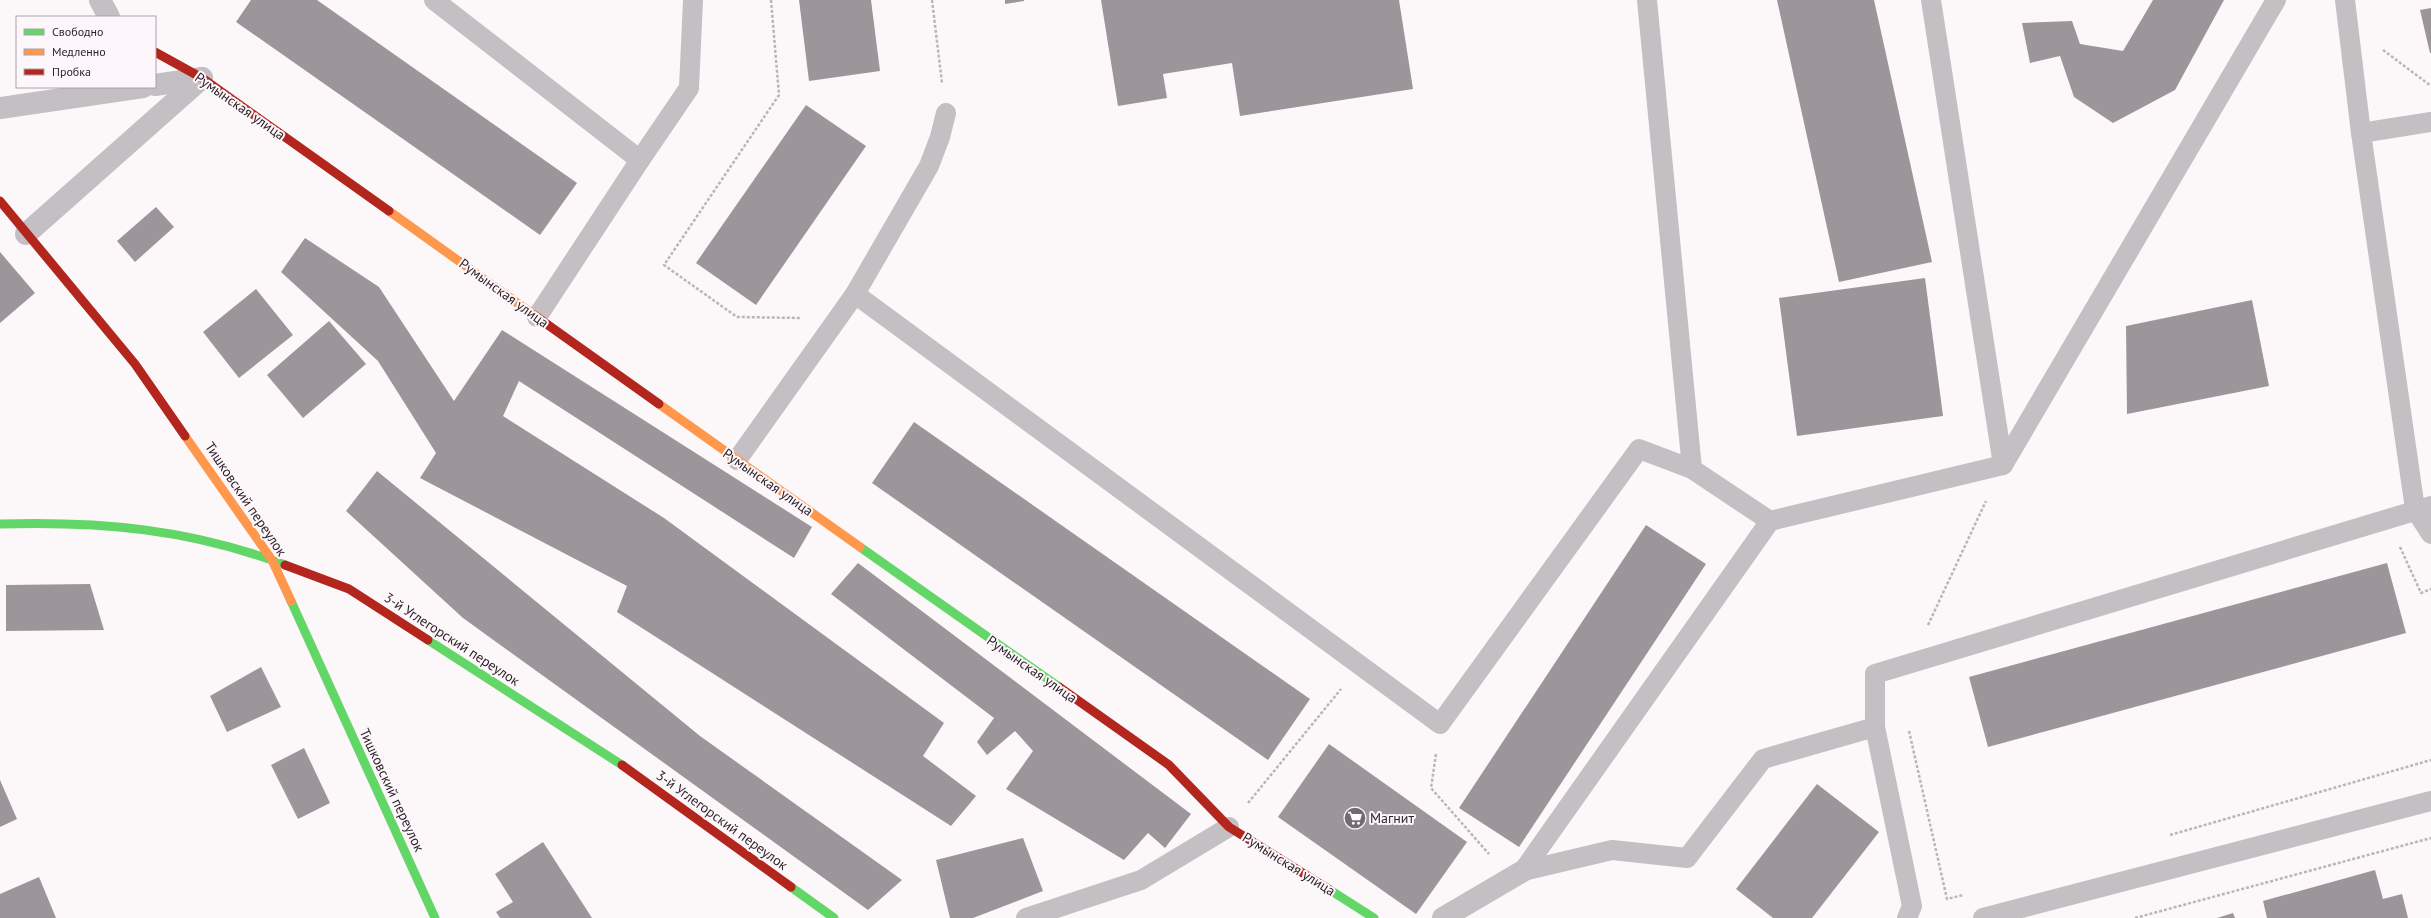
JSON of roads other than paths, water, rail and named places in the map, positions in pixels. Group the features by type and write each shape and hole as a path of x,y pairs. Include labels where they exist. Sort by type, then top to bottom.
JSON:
{"street":[{"path":"100,0 108,16"},
{"name":"Румынская улица","path":"156,53 202,78 737,460 1169,765 1229,827 1374,918"},
{"path":"156,85 202,78"},
{"path":"26,234 202,78"},
{"path":"0,108 136,88"},
{"name":"Тишковский переулок","path":"0,201 135,364 272,560 435,918"},
{"name":"3-й Углегорский переулок","path":"0,524 104,524 188,536 272,560 349,589 617,762 834,918"},
{"path":"1443,918 1517,875"}],"lane":[{"path":"434,0 640,160"},
{"path":"537,317 689,88 693,0"},
{"path":"1647,0 1692,469"},
{"path":"1931,0 2003,465"},
{"path":"1517,875 1770,521 2003,465 2276,0"},
{"path":"2345,0 2361,133 2423,507 2431,534"},
{"path":"737,460 855,294 929,166 946,113"},
{"path":"2361,133 2431,122"},
{"path":"855,294 1440,724 1639,449 1692,469 1770,521"},
{"path":"1907,918 1912,906 1876,727 1874,674 2423,507"},
{"path":"1517,875 1612,850 1687,858 1763,759 1876,727"},
{"path":"1983,918 2431,801"},
{"path":"1026,918 1141,880 1229,827"}],"place":[{"name":"Магнит","path":"1355,818"}]}
